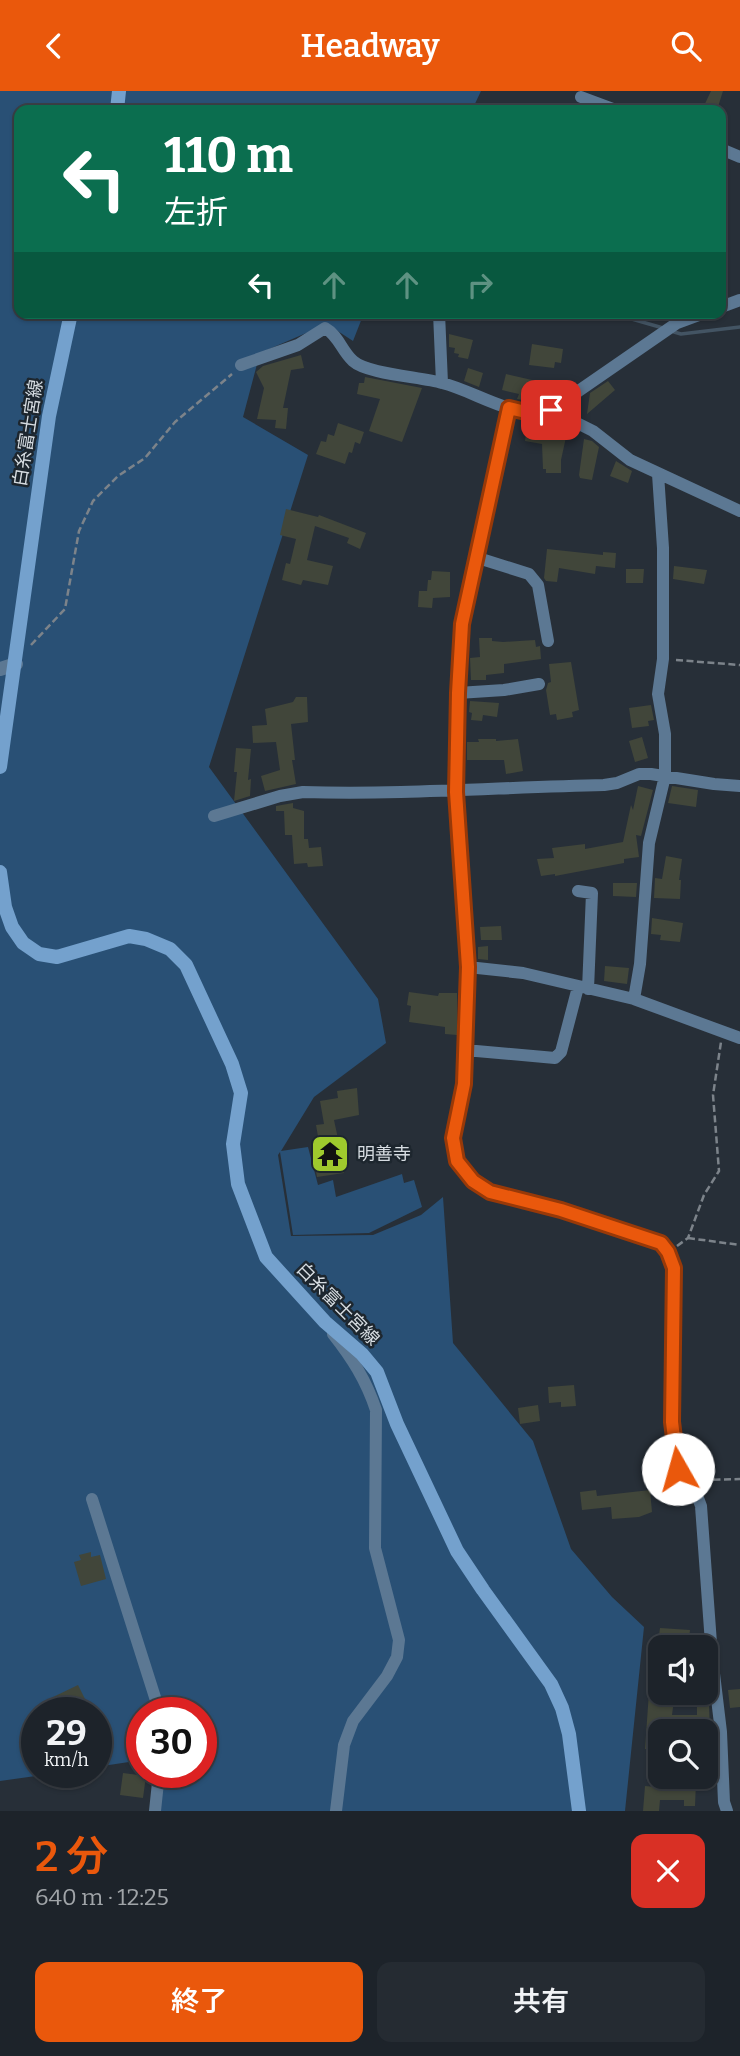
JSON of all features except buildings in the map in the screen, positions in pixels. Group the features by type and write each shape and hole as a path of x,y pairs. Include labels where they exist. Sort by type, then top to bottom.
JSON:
{"main road":[{"name":"白糸富士宮線","path":"0,767 49,415 70,319"},
{"name":"白糸富士宮線","path":"0,873 5,907 12,927 23,943 39,954 57,957 129,936 146,939 170,949 186,965 232,1064 242,1093 233,1143 238,1184 266,1257 325,1322 362,1354 377,1372 397,1424 457,1551 551,1684 562,1708 569,1734 579,1811"}],"street":[{"path":"581,94 605,105"},
{"path":"439,319 442,383"},
{"path":"241,365 298,345 325,328 333,332 354,362 442,383 530,413 551,410 677,323 688,319"},
{"path":"509,408 462,624 456,792 468,967 464,1084 453,1138 457,1161 473,1181 490,1192 647,1236 661,1243 668,1252 674,1268 672,1422 678,1469 698,1498 702,1514 712,1657 721,1732 724,1802 727,1811"},
{"path":"551,410 593,431 630,460 740,512"},
{"path":"634,999 640,964 649,843 665,776 664,734 658,694 663,659 663,548 657,474"},
{"path":"475,557 529,574 538,585 548,641"},
{"path":"0,669 16,664"},
{"path":"458,693 540,684"},
{"path":"214,816 280,796 303,792 456,792 516,786 604,785 639,774 740,786"},
{"path":"465,1050 555,1058 561,1052 583,988 592,893 578,891"},
{"path":"468,967 523,973 634,999 740,1038"},
{"path":"325,1322 358,1367 376,1410 376,1548 399,1640 397,1657 387,1676 353,1721 344,1745 336,1811"},
{"path":"92,1499 156,1697"},
{"path":"155,1811 157,1788"}],"path":[{"path":"30,646 65,609 79,531 93,502 118,476 145,458 175,422 241,365"},
{"path":"663,659 740,666"},
{"path":"668,1252 688,1238 704,1195 719,1171 713,1095 723,1032"},
{"path":"688,1238 740,1245"},
{"path":"689,1483 712,1478 740,1479"}],"shaded area":[{"path":"0,91 481,91 474,105 14,105 14,319 362,319 353,341 327,324 260,353 243,417 308,455 209,767 378,999 386,1043 314,1097 281,1151 308,1147 318,1185 333,1180 336,1197 402,1174 404,1183 414,1180 422,1207 369,1233 293,1235 280,1152 278,1155 291,1236 373,1235 421,1215 443,1197 453,1343 533,1441 571,1549 612,1597 644,1627 625,1811 151,1811 155,1788 217,1788 217,1697 126,1697 126,1762 112,1765 112,1697 21,1697 21,1778 0,1781"}],"waterway":[{"path":"632,319 663,328"},
{"path":"674,332 681,334 740,327"}],"place":[{"name":"明善寺","path":"330,1154"}],"route":[{"path":"551,410 530,413 509,408 462,624 456,792 468,967 464,1084 453,1138 457,1161 473,1181 490,1192 647,1236 661,1243 668,1252 674,1268 672,1422 678,1469"}]}
